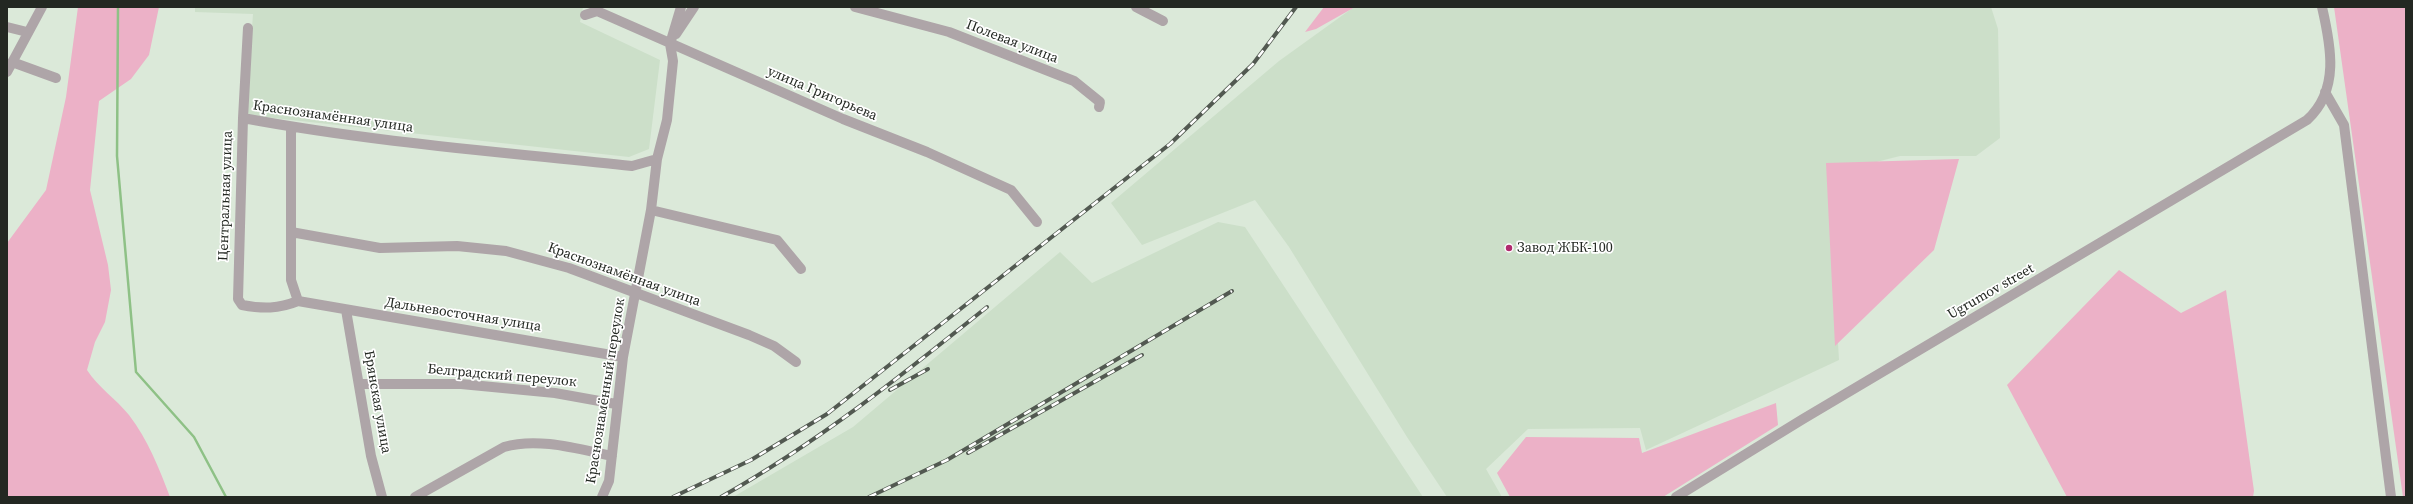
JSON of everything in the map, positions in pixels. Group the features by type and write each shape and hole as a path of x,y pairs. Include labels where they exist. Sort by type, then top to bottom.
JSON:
{"street":[{"path":"7,72 27,32 42,7"},
{"name":"Краснознамённый переулок","path":"602,497 609,481 616,404 623,357 651,210 657,159 667,120 673,61 670,44 681,7"},
{"path":"670,44 694,7"},
{"name":"Полевая улица","path":"856,7 949,32 1074,81 1096,97 1100,102 1099,107"},
{"path":"1136,7 1163,21"},
{"path":"2322,7 2331,45 2331,77 2325,92 2344,126 2391,497"},
{"name":"улица Григорьева","path":"584,15 597,9 670,44 843,119 927,152 1011,190 1037,222"},
{"path":"7,27 27,32"},
{"name":"Центральная улица","path":"248,28 242,118 238,299 242,305 264,309 285,306 298,301"},
{"path":"12,62 56,78"},
{"name":"Ugrumov street","path":"1676,497 1803,419 2283,136 2307,120 2318,110 2325,92"},
{"name":"Краснознамённая улица","path":"242,118 291,127 470,150 632,166 657,159"},
{"path":"291,127 290,280 298,301"},
{"path":"651,210 777,240 801,269"},
{"name":"Краснознамённая улица","path":"291,232 380,248 457,246 506,251 570,268 635,294 749,335 774,346 796,362"},
{"name":"Дальневосточная улица","path":"298,301 623,357"},
{"name":"Брянская улица","path":"346,310 361,384 371,456 382,497"},
{"name":"Белградский переулок","path":"361,384 461,384 555,393 616,404"},
{"path":"415,497 504,447 516,444 549,445 612,456"}],"shaded area":[{"path":"78,7 159,7 149,55 131,79 99,101 90,190 108,265 111,290 105,322 95,342 87,370 96,382 124,409 142,434 162,475 170,497 7,497 7,243 46,190 66,97"},
{"path":"195,7 583,7 580,22 660,60 649,149 629,157 246,115 253,14 195,12"},
{"path":"1324,7 1355,7 1316,29 1305,32"},
{"path":"1354,7 1991,7 1998,29 2000,138 1976,156 1900,156 1828,174 1839,360 1646,450 1640,428 1528,429 1486,469 1502,497 1447,497 1407,437 1289,247 1255,200 1142,245 1111,203 1279,61"},
{"path":"2334,7 2406,7 2406,497 2403,497"},
{"path":"1959,159 1934,250 1835,346 1826,163"},
{"path":"1218,222 1245,227 1423,497 733,497 853,427 1060,252 1092,283"},
{"path":"2119,270 2181,313 2226,290 2254,491 2253,497 2067,497 2007,385"},
{"path":"1776,403 1778,425 1663,497 1510,497 1497,473 1526,437 1639,438 1642,453"}],"waterway":[{"path":"118,7 117,156 136,372 194,437 226,497"}],"railway":[{"path":"673,497 751,460 827,414 1170,144 1253,64 1296,7"},
{"path":"869,497 947,460 1232,291"},
{"path":"721,497 791,454 858,408 987,307"},
{"path":"968,453 1142,355"},
{"path":"890,390 928,369"}],"place":[{"name":"Завод ЖБК-100","path":"1509,248"}]}
